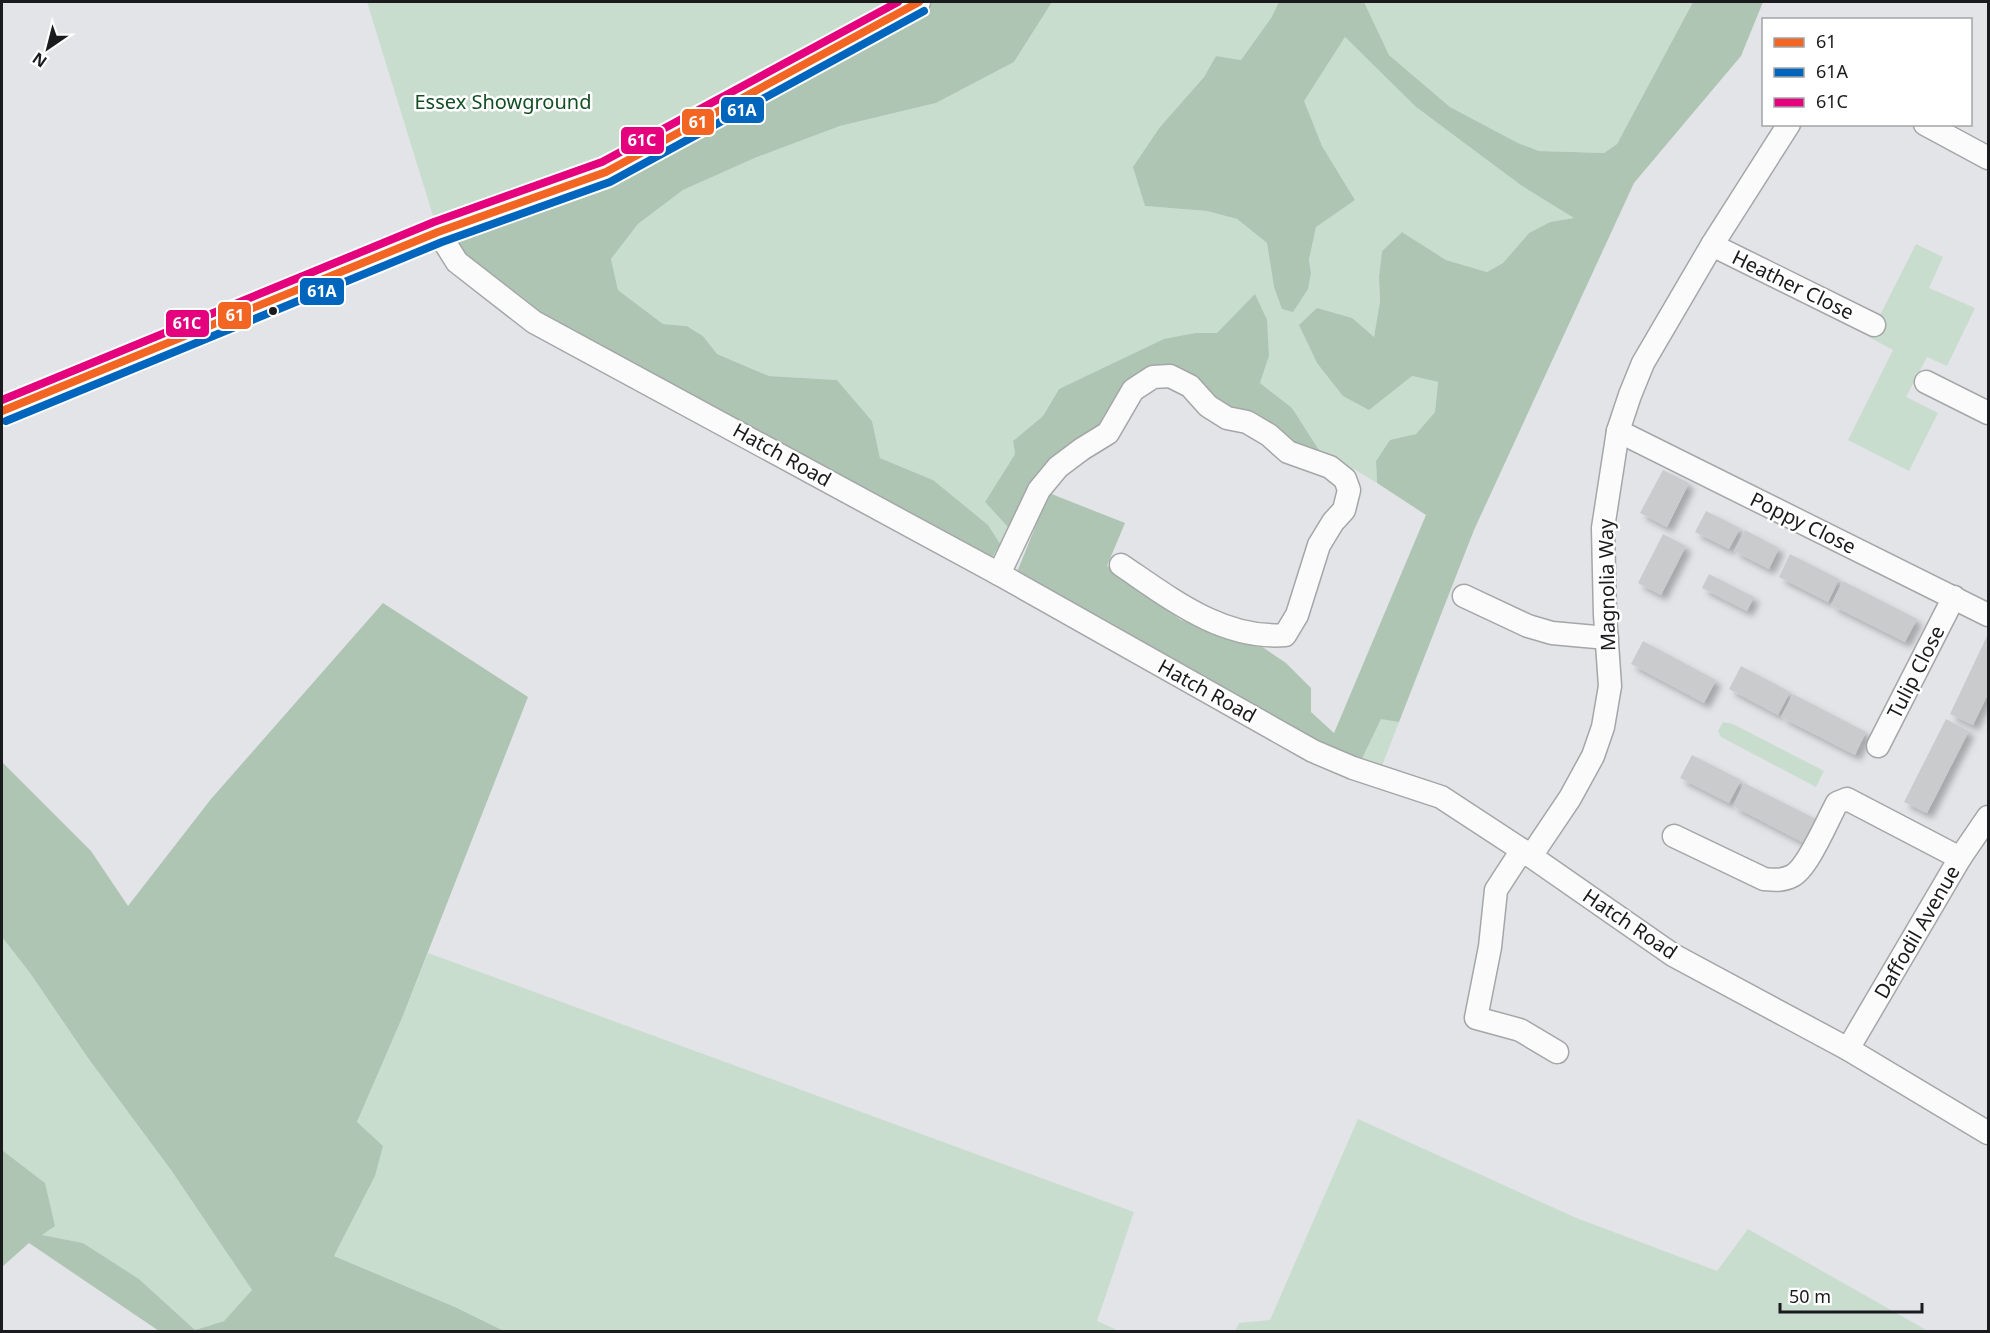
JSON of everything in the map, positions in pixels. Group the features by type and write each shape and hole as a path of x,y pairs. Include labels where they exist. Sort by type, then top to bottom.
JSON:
{"street":[{"path":"2,411 438,232 606,172 919,2"},
{"name":"Magnolia Way","path":"1557,1052 1520,1030 1466,1018 1490,947 1496,890 1570,798 1593,756 1603,727 1610,695 1603,528 1618,431 1630,395 1643,363 1712,245 1788,126"},
{"path":"1929,126 1989,158"},
{"name":"Hatch Road","path":"438,232 457,262 534,322 999,574 1313,751 1353,768 1441,797 1673,955 1848,1049 1989,1133"},
{"name":"Heather Close","path":"1712,245 1875,325"},
{"path":"999,574 1039,490 1058,468 1082,449 1108,433 1133,390 1153,377 1170,376 1190,386 1208,406 1227,418 1247,422 1269,435 1288,452 1330,467 1345,479 1349,490 1344,510 1333,522 1319,545 1297,615 1285,634 1267,636 1218,625 1167,596 1121,565"},
{"path":"1926,382 1989,413"},
{"name":"Poppy Close","path":"1618,431 1989,615"},
{"path":"1464,596 1528,626 1552,633 1607,638"},
{"name":"Tulip Close","path":"1878,746 1954,597"},
{"path":"1674,836 1764,879 1779,880 1794,875 1805,864 1837,803 1847,799 1960,858"},
{"name":"Daffodil Avenue","path":"1848,1049 1960,858 1989,817"}],"green space":[{"name":"Essex Showground","path":"367,2 919,2 606,172 438,232"},
{"path":"919,2 1052,2 1014,62 936,103 840,126 757,157 683,190 638,224 611,259 618,290 663,324 687,326 703,336 717,354 769,376 837,380 872,421 880,458 933,480 988,525 1000,544 986,567 534,322 438,232 606,172"},
{"path":"1052,2 1279,2 1271,18 1241,60 1216,56 1204,77 1160,127 1145,206 1207,211 1237,219 1267,243 1274,287 1311,273 1309,260 1316,226 1355,200 1322,146 1303,101 1345,37 1416,107 1522,186 1575,218 1550,222 1529,233 1503,263 1487,272 1446,260 1402,232 1382,251 1379,277 1380,305 1374,338 1412,376 1438,382 1435,412 1416,434 1390,441 1376,461 1377,483 1354,469 1343,477 1330,467 1292,408 1260,383 1269,356 1217,333 1195,333 1168,339 1059,389 1043,416 1013,441 1015,454 985,502 1017,537 999,574 933,480 880,458 872,421 837,380 769,376 717,354 703,336 688,326 663,324 618,290 611,259 638,224 683,190 757,157 840,126 936,103 1014,62"},
{"path":"1279,2 1364,2 1389,55 1450,107 1518,143 1539,151 1604,153 1617,144 1693,2 1763,2 1741,56 1634,183 1474,530 1399,722 1381,719 1357,769 1013,582 1049,493 1125,523 1107,566 1181,620 1258,644 1286,663 1311,688 1311,712 1334,733 1426,515 1377,483 1376,461 1390,440 1416,434 1435,412 1438,382 1412,376 1369,410 1343,396 1317,363 1299,325 1317,308 1352,318 1374,337 1380,302 1379,277 1382,251 1402,232 1446,260 1487,272 1503,263 1529,233 1550,222 1574,218 1522,186 1416,107 1345,37 1304,101 1322,146 1355,200 1316,227 1309,260 1311,273 1308,289 1293,312 1282,309 1274,287 1267,243 1237,219 1207,211 1145,206 1133,167 1160,127 1204,77 1216,56 1241,60 1271,18"},
{"path":"1364,2 1693,2 1617,144 1604,153 1539,151 1518,143 1450,107 1389,55"},
{"path":"1916,244 1943,257 1929,288 1975,308 1947,366 1927,357 1906,397 1938,413 1909,471 1848,440 1893,350 1869,337"},
{"path":"1255,294 1267,320 1269,356 1260,383 1292,408 1330,467 1153,377 1082,449 1017,537 985,502 1015,454 1013,441 1043,416 1059,389 1164,339 1195,333 1217,333"},
{"path":"383,603 528,697 402,1018 357,1122 383,1146 375,1176 334,1256 455,1307 504,1331 159,1331 29,1243 2,1267 2,1150 45,1183 55,1226 42,1235 83,1243 139,1279 195,1330 224,1321 252,1290 171,1170 2,937 2,762 91,851 128,906 211,799"},
{"path":"1381,718 1399,722 1378,776 1357,769"},
{"path":"1723,722 1733,724 1824,771 1816,787 1721,737 1718,731"},
{"path":"2,937 171,1170 252,1290 224,1321 195,1330 139,1279 83,1243 41,1235 45,1183 2,1150"},
{"path":"428,953 1134,1212 1097,1321 1119,1331 504,1331 455,1307 334,1256 375,1176 357,1122"},
{"path":"1358,1119 1574,1217 1717,1271 1748,1229 1928,1331 1235,1331 1239,1323 1270,1320"}],"building":[{"path":"1663,470 1689,483 1667,527 1640,513"},
{"path":"1706,511 1740,528 1729,549 1695,532"},
{"path":"1745,530 1779,548 1769,569 1734,551"},
{"path":"1663,534 1686,546 1661,595 1638,583"},
{"path":"1790,554 1839,579 1828,602 1779,577"},
{"path":"1709,574 1754,597 1747,611 1702,588"},
{"path":"1843,581 1917,619 1905,642 1831,605"},
{"path":"1988,634 1988,694 1973,725 1950,714"},
{"path":"1643,641 1716,680 1704,703 1631,664"},
{"path":"1741,666 1790,692 1778,715 1729,689"},
{"path":"1793,694 1866,732 1855,755 1781,717"},
{"path":"1946,719 1969,731 1927,813 1904,802"},
{"path":"1692,755 1741,780 1729,803 1680,778"},
{"path":"1744,783 1818,820 1806,844 1733,806"}],"transit line":[{"name":"61C","path":"2,400 434,222 602,162 898,2"},
{"name":"61","path":"2,411 438,232 606,172 919,2"},
{"name":"61A","path":"6,421 442,242 610,182 924,11"}]}
